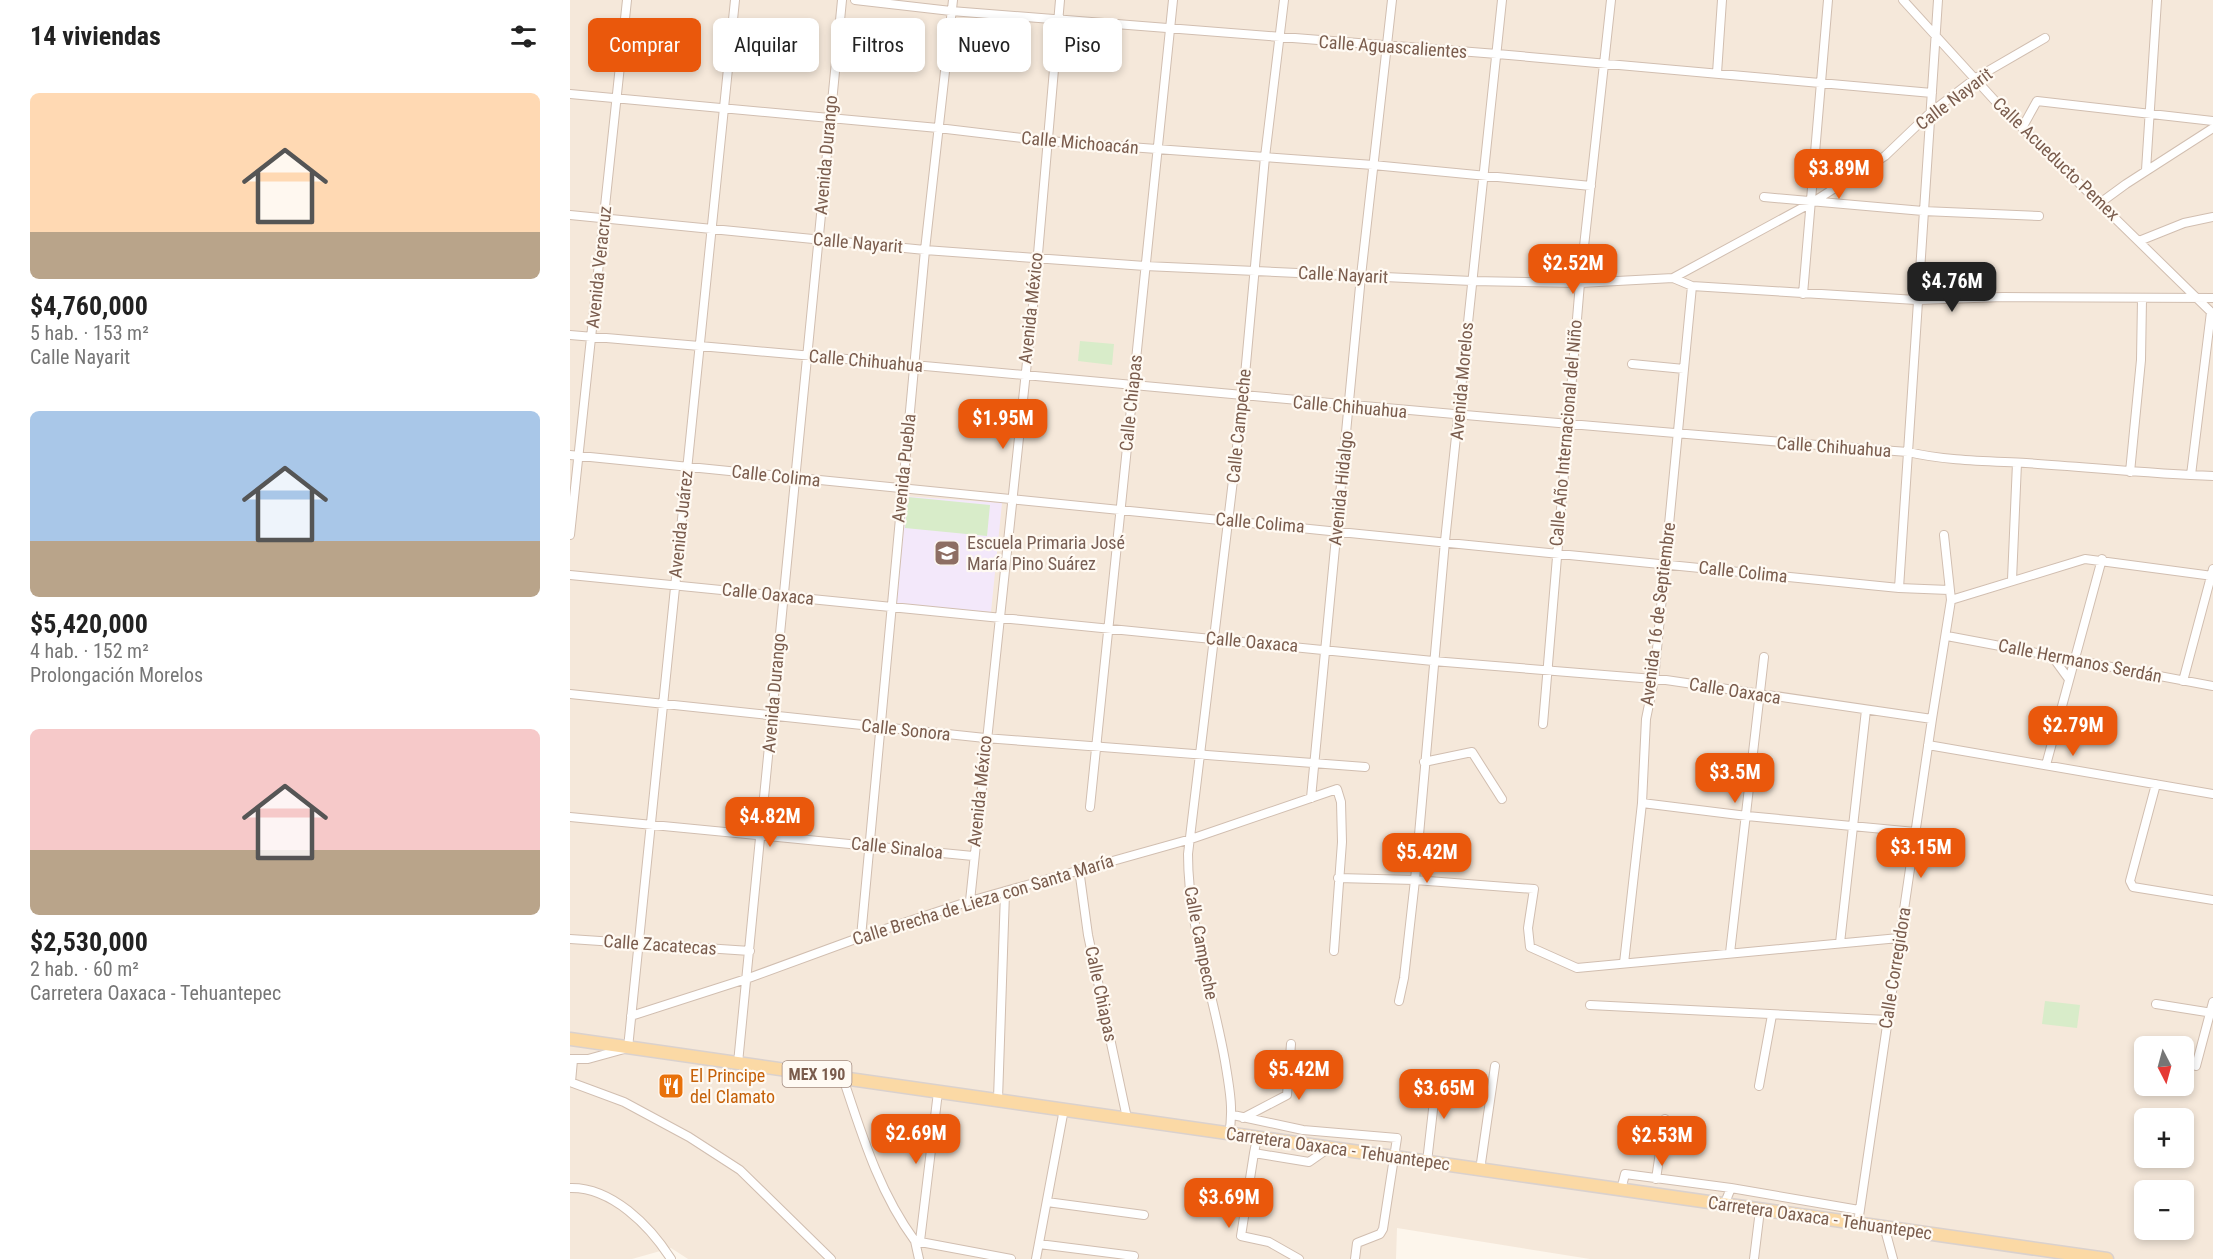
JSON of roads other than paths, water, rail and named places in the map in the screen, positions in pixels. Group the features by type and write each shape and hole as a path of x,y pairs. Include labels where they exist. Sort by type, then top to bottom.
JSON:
{"main road":[{"name":"Carretera Oaxaca - Tehuantepec","path":"570,1039 1760,1210 1858,1216 1884,1226 2033,1254 2107,1259"}],"street":[{"name":"Avenida Veracruz","path":"570,535 574,455 592,337 627,0"},
{"name":"Avenida Juárez","path":"628,1048 735,0"},
{"name":"Avenida Durango","path":"738,1063 782,594 796,478 842,0"},
{"name":"Calle Aguascalientes","path":"855,0 951,11 1059,18"},
{"name":"Avenida Puebla","path":"861,937 890,608 952,0"},
{"name":"Avenida México","path":"1059,18 1060,0"},
{"name":"Calle Chiapas","path":"1090,807 1173,0"},
{"name":"Calle Campeche","path":"1229,1134 1233,1116 1221,1040 1191,915 1188,883 1191,838 1243,397 1265,157 1284,0"},
{"name":"Avenida Hidalgo","path":"1311,798 1361,276 1392,0"},
{"name":"Avenida Morelos","path":"1399,1001 1404,978 1415,880 1433,661 1502,0"},
{"name":"Calle Año Internacional del Niño","path":"1543,723 1555,552 1580,283 1611,0"},
{"path":"1717,74 1722,0"},
{"path":"1803,294 1828,0"},
{"name":"Calle Acueducto Pemex","path":"1903,0 2022,128 2212,313"},
{"path":"1899,588 1916,300 1938,0"},
{"path":"2146,170 2157,0"},
{"name":"Calle Aguascalientes","path":"1122,24 1932,93"},
{"name":"Calle Nayarit","path":"570,214 925,250 1145,266 1580,283 1673,278 1812,202 1885,156 1930,113 1976,78 2045,38"},
{"name":"Avenida México","path":"970,901 1054,72"},
{"name":"Calle Michoacán","path":"570,94 938,128 1048,141 1373,165 1592,186"},
{"path":"2022,128 2037,101 2213,121"},
{"path":"2100,203 2146,170 2213,129"},
{"path":"1764,197 1923,211 2039,216"},
{"path":"2139,241 2184,223 2213,217"},
{"path":"1673,278 1692,286 1916,300 2004,297 2213,298"},
{"name":"Avenida 16 de Septiembre","path":"1624,963 1642,803 1646,719 1654,680 1692,286"},
{"path":"2130,472 2141,360 2142,299"},
{"path":"2191,475 2212,313"},
{"name":"Calle Chihuahua","path":"570,335 1025,375 1350,407 1908,452 1940,459 2213,476"},
{"path":"1632,364 1684,369"},
{"name":"Calle Colima","path":"574,455 1899,588 1949,590"},
{"path":"2012,580 2017,463"},
{"name":"Calle Corregidora","path":"1858,1216 1928,744 1947,636 1951,600 1944,535"},
{"path":"1951,600 2085,559 2102,559 2212,573 2183,681"},
{"path":"2046,765 2102,559"},
{"name":"Calle Oaxaca","path":"570,575 782,594 890,608 1433,661 1654,680 1932,719"},
{"name":"Calle Hermanos Serdán","path":"1947,636 2213,686"},
{"path":"2052,656 2068,678"},
{"path":"1730,953 1764,657"},
{"name":"Calle Sonora","path":"570,694 985,738 1096,745 1314,765 1365,767"},
{"path":"1840,943 1866,710"},
{"path":"1928,744 2213,794"},
{"path":"1424,762 1472,752 1502,799"},
{"path":"2156,784 2130,881 2133,887 2213,900"},
{"name":"Calle Brecha de Lieza con Santa María","path":"631,1016 746,979 861,937 970,901 1005,893 1079,869 1191,838 1337,789 1341,802 1342,842 1338,878"},
{"path":"1642,803 1747,816 1915,832"},
{"name":"Calle Sinaloa","path":"570,817 870,844 973,856"},
{"name":"Calle Chiapas","path":"1079,869 1094,966 1127,1118"},
{"path":"1334,951 1338,878 1415,880 1534,889 1528,928 1530,947 1577,969 1899,938"},
{"path":"998,1099 1005,893"},
{"name":"Calle Zacatecas","path":"570,939 750,951"},
{"path":"2196,1066 2212,1013 2213,1002"},
{"path":"2156,1004 2212,1013"},
{"path":"1590,1005 1887,1020"},
{"path":"1759,1086 1772,1014"},
{"path":"1243,1118 1287,1095 1291,1044"},
{"path":"628,1048 572,1060 570,1082 624,1102 689,1137 740,1170 831,1259"},
{"path":"1480,1170 1495,1066"},
{"path":"843,1078 865,1145 892,1205 918,1241 1011,1259"},
{"path":"1427,1162 1434,1101 1430,1078"},
{"path":"919,1259 918,1241 938,1092"},
{"path":"1036,1259 1064,1110"},
{"path":"1233,1116 1303,1130 1397,1138 1383,1229 1380,1234 1357,1243 1355,1259"},
{"path":"1656,1179 1665,1119"},
{"path":"1257,1138 1241,1236 1269,1242 1299,1259"},
{"path":"1254,1153 1309,1162 1329,1148"},
{"path":"1622,1190 1625,1174 1731,1188 1858,1216"},
{"path":"1675,1198 1681,1182"},
{"path":"570,1188 578,1188 619,1202 645,1226 671,1259"},
{"path":"1724,1205 1731,1188"},
{"path":"1047,1202 1144,1215"},
{"path":"1754,1259 1760,1210"},
{"path":"1884,1226 1893,1259"},
{"path":"1039,1244 1134,1256"}],"place":[{"name":"Escuela Primaria José María Pino Suárez","path":"947,553"},
{"name":"El Principe del Clamato","path":"671,1086"}]}
